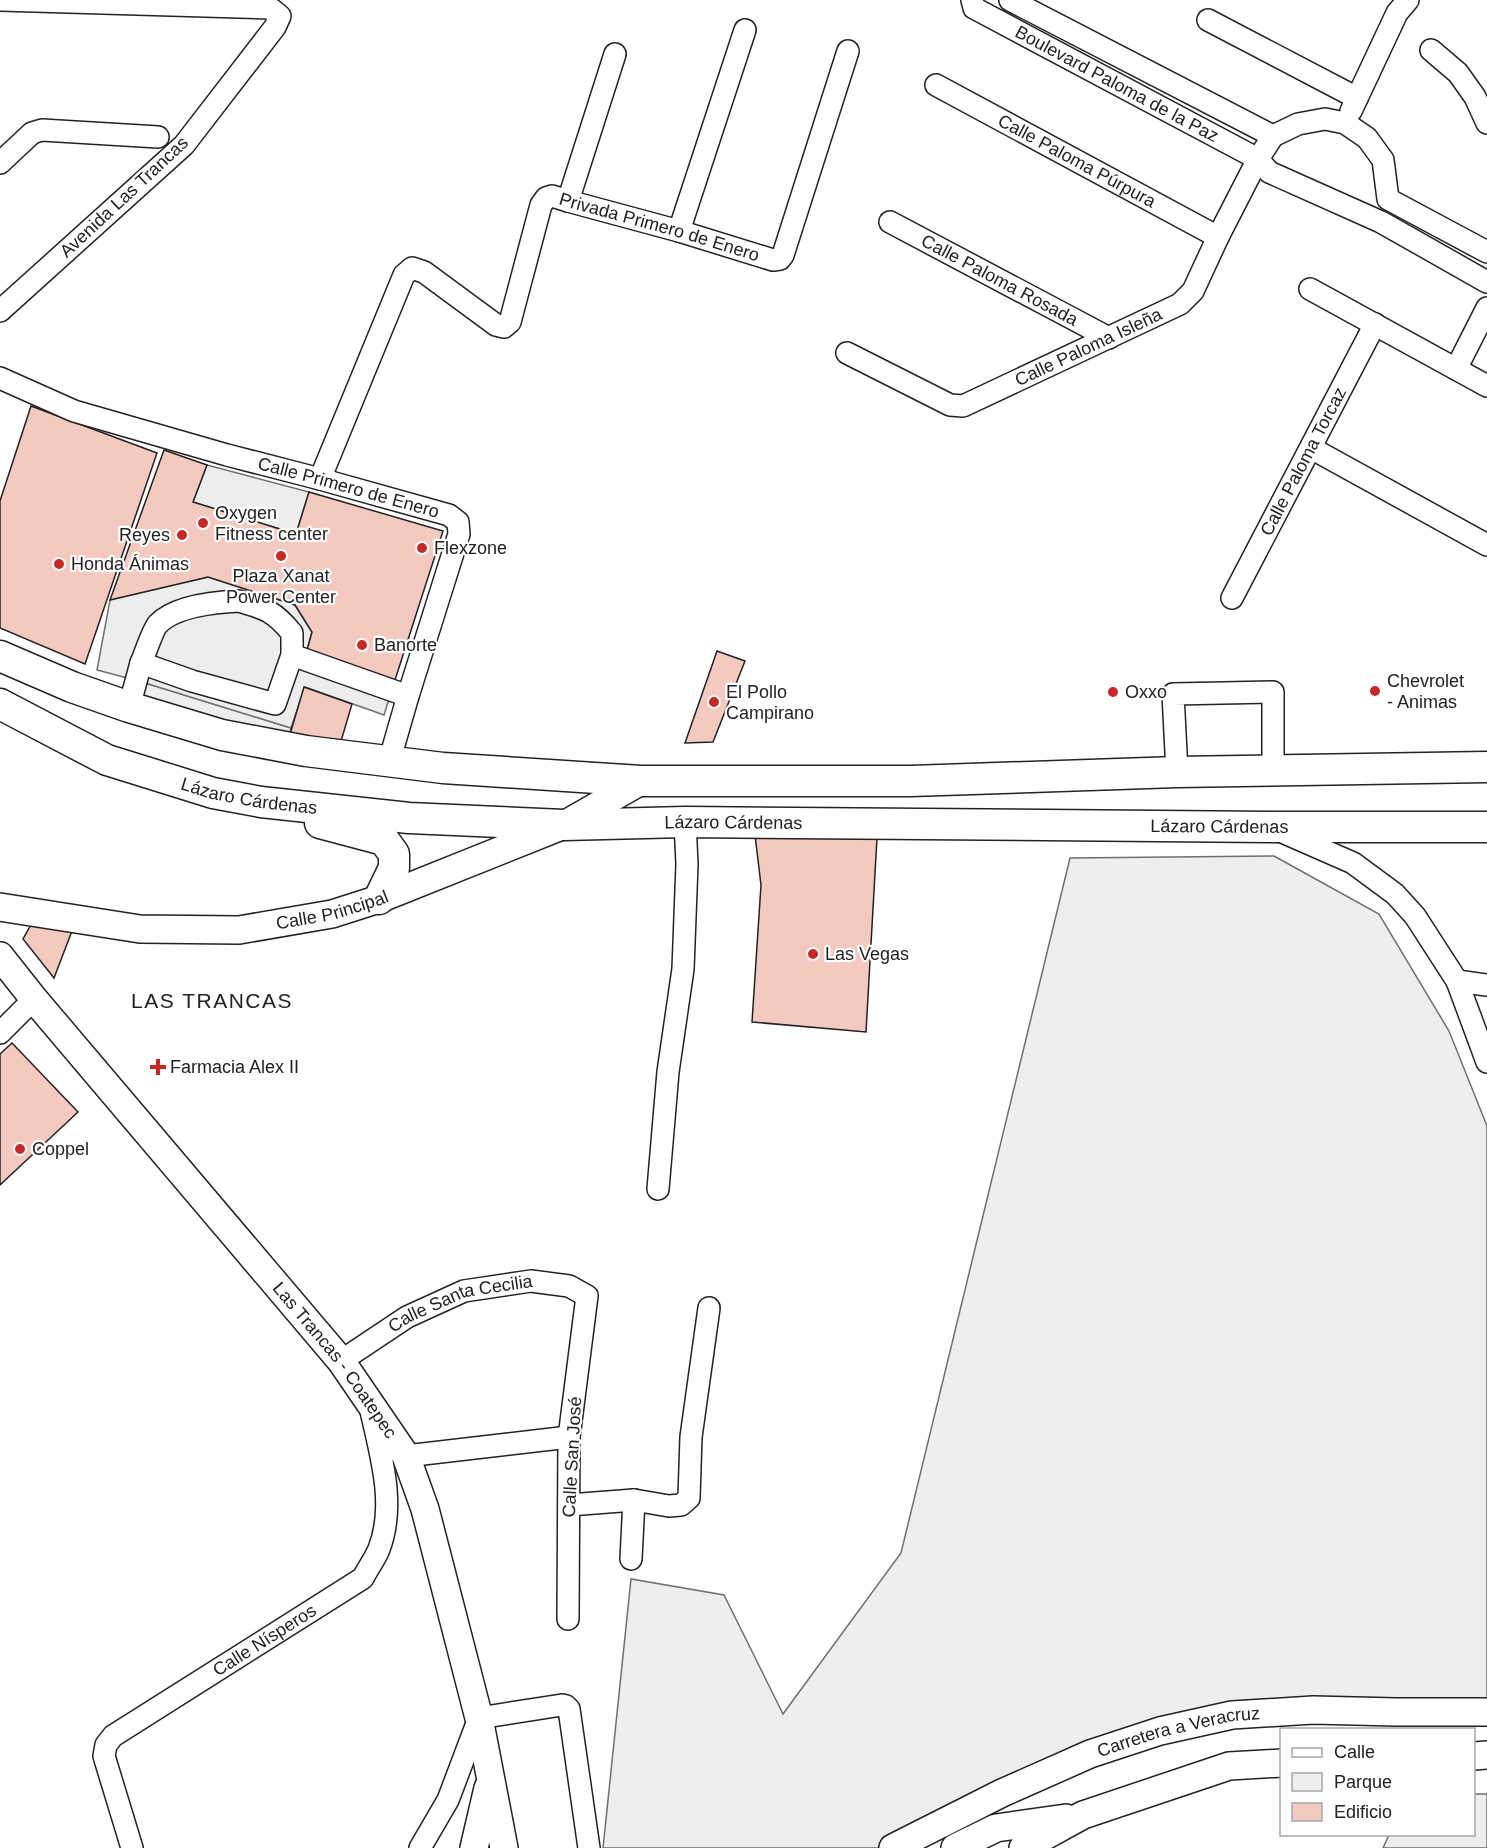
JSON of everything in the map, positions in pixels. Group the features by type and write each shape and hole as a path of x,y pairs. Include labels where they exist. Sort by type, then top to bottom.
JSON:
{"highway":[{"path":"0,656 72,687 222,735 306,751 443,768 641,781 911,781 1177,772 1487,767"},
{"name":"Lázaro Cárdenas","path":"0,704 107,760 213,793 261,802 409,818 564,825 685,822 1487,827"},
{"path":"261,802 285,814 384,840 394,854 394,868 379,899"}],"main road":[{"name":"Calle Principal","path":"0,907 140,929 239,930 332,914 379,899 564,825 641,781"},
{"name":"Las Trancas - Coatepec","path":"0,956 341,1361 406,1456 425,1509 478,1718 504,1847"},
{"name":"Carretera a Veracruz","path":"893,1848 1002,1793 1090,1754 1160,1731 1232,1715 1313,1710 1478,1712"},
{"path":"1399,1728 1411,1720 1478,1712"},
{"path":"955,1848 996,1828 1083,1815 1229,1766 1280,1763"},
{"path":"474,1848 490,1781"},
{"path":"940,1848 1002,1793"},
{"path":"1023,1848 1083,1815"}],"street":[{"path":"0,0 201,3"},
{"name":"Boulevard Paloma de la Paz","path":"1010,0 1273,136"},
{"path":"1345,123 1397,13 1406,0"},
{"name":"Avenida Las Trancas","path":"0,311 184,145 275,27 280,16 270,8 201,3"},
{"name":"Boulevard Paloma de la Paz","path":"973,4 1258,159 1269,172 1381,222 1487,282"},
{"path":"1208,20 1357,98"},
{"path":"679,231 745,30"},
{"path":"1431,50 1458,73 1475,97 1487,123"},
{"name":"Privada Primero de Enero","path":"320,478 404,275 412,268 424,272 496,325 504,327 510,322 541,205 546,198 552,196 773,260 780,259 848,51"},
{"path":"568,201 615,54"},
{"name":"Calle Paloma Púrpura","path":"936,85 1218,237"},
{"path":"1258,159 1273,136 1298,124 1324,119 1345,123 1367,138 1383,160 1388,199 1486,247"},
{"path":"0,163 32,133 42,130 158,137"},
{"name":"Calle Paloma Isleña","path":"847,353 950,405 963,406 1109,338 1180,304 1194,291 1218,237 1258,159"},
{"name":"Calle Paloma Rosada","path":"890,222 1109,338"},
{"path":"1311,289 1487,386"},
{"path":"1456,369 1487,308"},
{"name":"Calle Paloma Torcaz","path":"1232,598 1375,324"},
{"name":"Calle Primero de Enero","path":"0,378 74,411 449,515 458,522 459,534 389,762"},
{"path":"1311,448 1487,545"},
{"path":"129,707 141,663 158,624 180,610 217,602 239,601 262,608 279,617 292,633 292,655 275,704 192,681 141,663"},
{"path":"292,655 408,696"},
{"path":"1177,772 1173,694 1273,692 1273,770"},
{"path":"658,1189 668,1072 683,969 687,864 685,822"},
{"path":"1271,827 1353,863 1395,894 1416,916 1457,981 1487,1062"},
{"path":"1457,981 1487,985"},
{"path":"0,1033 34,999"},
{"name":"Calle Santa Cecilia","path":"341,1361 407,1317 464,1291 531,1281 569,1286 586,1296"},
{"name":"Calle San José","path":"568,1619 569,1437 586,1296"},
{"path":"569,1505 634,1500 669,1506 681,1505 689,1498 691,1437 709,1308"},
{"name":"Calle Nísperos","path":"132,1848 104,1756 106,1745 113,1736 363,1578 379,1549 386,1519 385,1472 369,1401"},
{"path":"406,1456 569,1437"},
{"path":"631,1559 634,1500"},
{"path":"420,1848 448,1800 478,1718 562,1705 568,1709 589,1848"}],"green space":[{"path":"142,682 291,728 288,741 136,699"},
{"path":"1274,856 1379,914 1449,1031 1487,1126 1487,1701 1154,1729 885,1848 603,1848 631,1579 724,1595 783,1714 901,1553 1070,858"},
{"path":"1475,1794 1487,1794 1487,1848 1383,1848 1389,1836 1475,1836"}],"shaded area":[{"path":"207,465 309,492 296,534 193,502"},
{"path":"208,577 295,605 312,632 307,650 395,680 384,715 305,687 291,728 97,670 110,600"}],"building":[{"name":"Honda Ánimas","path":"31,406 157,453 85,664 0,628 0,501"},
{"name":"Plaza Xanat Power Center","path":"164,450 207,465 193,502 296,534 309,492 443,531 395,680 307,650 312,632 295,605 208,577 110,600"},
{"name":"El Pollo Campirano","path":"717,651 745,661 713,742 685,743"},
{"path":"304,687 352,704 339,748 288,741"},
{"name":"Las Vegas","path":"755,835 877,838 866,1032 752,1022 761,885"},
{"path":"33,921 72,931 54,978 23,939"},
{"name":"Coppel","path":"12,1043 78,1112 0,1185 0,1054"}],"place":[{"name":"Oxygen Fitness center","path":"203,523"},
{"name":"Reyes","path":"182,535"},
{"name":"Flexzone","path":"422,548"},
{"name":"Plaza Xanat Power Center","path":"281,556"},
{"name":"Honda Ánimas","path":"59,564"},
{"name":"Banorte","path":"362,645"},
{"name":"Chevrolet - Animas","path":"1375,691"},
{"name":"Oxxo","path":"1113,692"},
{"name":"El Pollo Campirano","path":"714,702"},
{"name":"Las Vegas","path":"813,954"},
{"name":"Farmacia Alex II","path":"158,1067"},
{"name":"Coppel","path":"20,1149"}],"district":[{"name":"LAS TRANCAS","path":"212,1000"}]}
